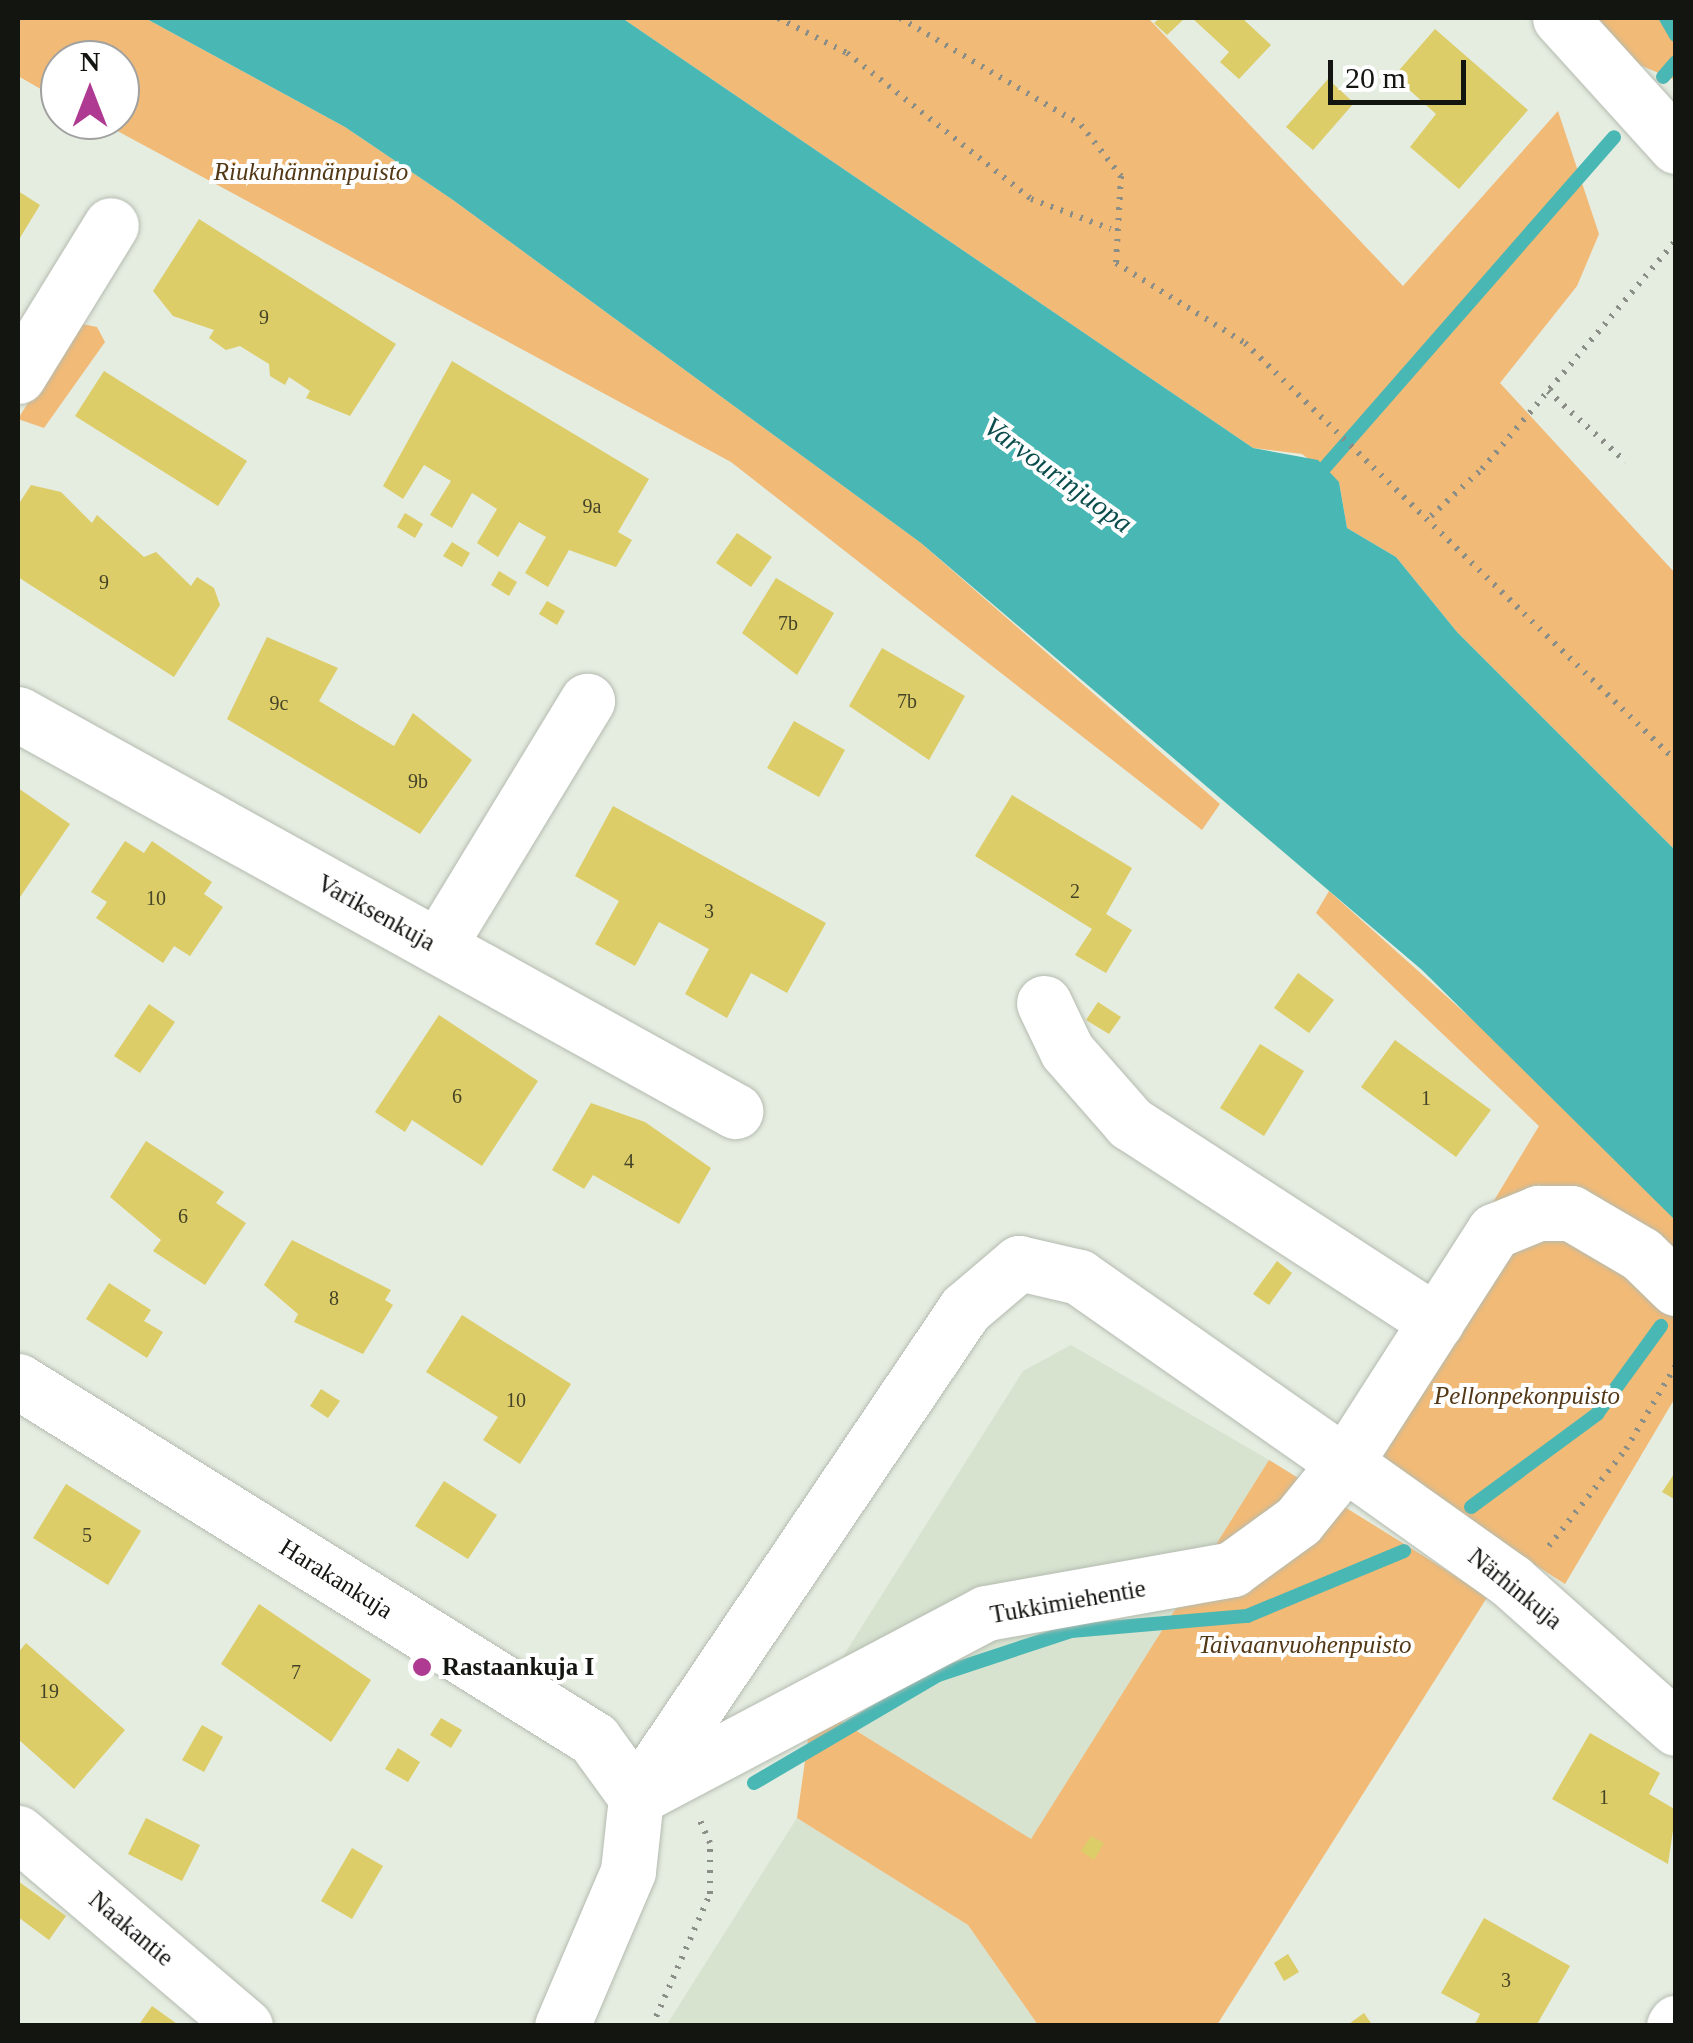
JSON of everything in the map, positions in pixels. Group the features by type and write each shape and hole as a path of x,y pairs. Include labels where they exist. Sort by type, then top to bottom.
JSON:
{"street":[{"path":"1560,18 1676,146"},
{"path":"18,376 111,224"},
{"path":"438,946 588,701"},
{"name":"Variksenkuja","path":"18,714 736,1111"},
{"path":"1044,1004 1066,1051 1130,1123 1436,1322"},
{"name":"Tukkimiehentie","path":"636,1797 986,1613 1232,1568 1298,1521 1345,1463 1494,1231 1538,1213 1571,1213 1641,1254 1676,1288"},
{"name":"Närhinkuja","path":"636,1797 966,1309 1019,1263 1079,1277 1345,1463 1520,1589 1676,1728"},
{"name":"Harakankuja","path":"18,1381 594,1739 636,1797"},
{"path":"562,2026 628,1871 636,1797"},
{"name":"Naakantie","path":"18,1833 244,2026"}],"path":[{"path":"778,18 847,53 1031,199 1111,229"},
{"path":"900,18 1081,125 1121,176 1111,229 1116,263 1245,344 1368,465 1431,516 1676,761"},
{"path":"1431,516 1548,391 1676,240"},
{"path":"1548,391 1626,462"},
{"path":"1520,1589 1626,1449 1676,1365"}],"shaded area":[{"path":"1071,1345 1269,1460 1031,1840 813,1704 1023,1371"},
{"path":"797,1818 968,1925 1038,2025 666,2026"}],"green space":[{"name":"Riukuhännänpuisto","path":"18,18 145,18 345,127 453,200 921,543 1220,804 1202,830 731,462 134,140 140,140 140,40 40,40 40,89 18,76"},
{"path":"622,18 1148,18 1403,286 1558,111 1599,234 1577,286 1500,383 1675,573 1675,850 1457,632 1396,557 1347,528 1339,482 1302,454 1253,448"},
{"path":"1596,18 1675,18 1675,80 1628,60"},
{"path":"77,323 97,327 105,342 44,428 18,419"},
{"name":"Pellonpekonpuisto","path":"1329,891 1552,1091 1675,1220 1675,1398 1565,1584 1347,1444 1539,1126 1316,913"},
{"name":"Taivaanvuohenpuisto","path":"1269,1460 1488,1596 1217,2025 1038,2025 968,1925 797,1818 813,1704 1031,1839"}],"water":[{"name":"Varvourinjuopa","path":"145,18 622,18 1253,448 1318,460 1339,482 1347,528 1396,557 1457,632 1675,850 1675,1220 1422,970 921,543 453,200 345,127"}],"building":[{"path":"1160,18 1185,18 1167,35 1154,23"},
{"path":"1192,18 1242,18 1271,45 1239,79 1220,62 1229,52"},
{"path":"1435,29 1528,110 1459,189 1410,147 1436,114 1394,76"},
{"path":"1328,79 1354,103 1313,150 1286,127"},
{"path":"18,191 40,205 18,241"},
{"path":"199,219 396,344 350,416 306,398 310,391 289,377 285,385 270,376 269,364 240,346 226,350 209,338 214,330 173,316 153,291"},
{"path":"452,361 649,479 618,532 632,540 616,567 569,550 548,587 525,573 546,537 519,522 498,557 477,543 497,509 472,493 452,528 430,515 451,481 424,465 403,499 383,486"},
{"path":"104,371 247,461 218,506 75,416"},
{"path":"31,485 61,492 92,523 97,515 144,557 156,552 191,586 197,577 214,588 220,605 174,677 18,577 18,505"},
{"path":"405,513 423,524 415,538 397,527"},
{"path":"737,533 772,557 751,587 716,563"},
{"path":"452,542 470,553 462,567 443,556"},
{"path":"499,571 517,582 509,596 491,585"},
{"path":"776,578 834,613 797,675 742,633"},
{"path":"547,601 565,611 557,625 539,614"},
{"path":"267,637 338,668 319,701 394,746 413,713 472,760 420,834 227,719"},
{"path":"882,648 965,696 929,760 849,706"},
{"path":"794,721 845,750 819,797 767,768"},
{"path":"18,788 70,824 18,900"},
{"path":"1012,795 1132,868 1106,914 1132,930 1106,973 1075,955 1092,929 975,856"},
{"path":"613,806 826,923 787,993 751,973 727,1018 685,994 709,949 659,922 635,966 595,944 619,901 575,876"},
{"path":"125,841 144,853 152,841 212,882 204,894 223,907 190,956 174,946 163,963 96,918 107,902 91,892"},
{"path":"1298,973 1334,1000 1309,1033 1274,1008"},
{"path":"1098,1002 1121,1017 1109,1034 1086,1020"},
{"path":"149,1004 175,1022 140,1073 114,1056"},
{"path":"439,1015 538,1081 482,1166 412,1120 405,1132 375,1112"},
{"path":"1395,1040 1491,1110 1456,1157 1361,1087"},
{"path":"1260,1044 1304,1071 1264,1136 1220,1108"},
{"path":"591,1103 645,1122 711,1168 679,1224 593,1175 584,1189 552,1170"},
{"path":"146,1141 224,1192 216,1203 246,1223 205,1285 153,1251 161,1240 110,1197"},
{"path":"292,1240 391,1290 385,1300 393,1305 363,1354 294,1322 298,1314 264,1285"},
{"path":"1277,1261 1292,1273 1269,1305 1253,1294"},
{"path":"109,1283 151,1310 144,1321 163,1332 147,1358 86,1319"},
{"path":"462,1315 571,1384 520,1464 483,1440 498,1417 426,1372"},
{"path":"321,1389 340,1401 328,1418 310,1406"},
{"path":"1676,1471 1676,1500 1662,1492"},
{"path":"444,1481 497,1515 468,1559 415,1526"},
{"path":"66,1484 141,1531 108,1585 33,1538"},
{"path":"259,1604 371,1680 331,1742 221,1664"},
{"path":"26,1643 125,1730 74,1789 18,1739 18,1653"},
{"path":"441,1718 462,1730 451,1748 430,1735"},
{"path":"202,1725 223,1737 204,1772 182,1760"},
{"path":"1590,1733 1660,1773 1649,1794 1676,1810 1668,1864 1552,1799"},
{"path":"398,1748 420,1762 408,1782 385,1769"},
{"path":"146,1818 200,1845 182,1881 128,1854"},
{"path":"1091,1836 1104,1843 1094,1860 1081,1851"},
{"path":"352,1848 383,1866 352,1919 321,1901"},
{"path":"18,1881 66,1916 49,1940 18,1917"},
{"path":"1484,1918 1570,1966 1536,2026 1474,2026 1480,2014 1441,1993"},
{"path":"1288,1954 1299,1972 1284,1981 1274,1963"},
{"path":"152,2006 180,2026 138,2026"},
{"path":"1364,2013 1373,2026 1346,2026"}],"waterway":[{"path":"1666,18 1676,35"},
{"path":"1663,77 1676,62"},
{"path":"1313,481 1614,137"},
{"path":"1471,1507 1597,1414 1661,1326"},
{"path":"754,1783 938,1675 1071,1631 1247,1616 1404,1551"}],"place":[{"name":"Rastaankuja I","path":"422,1667"}]}
